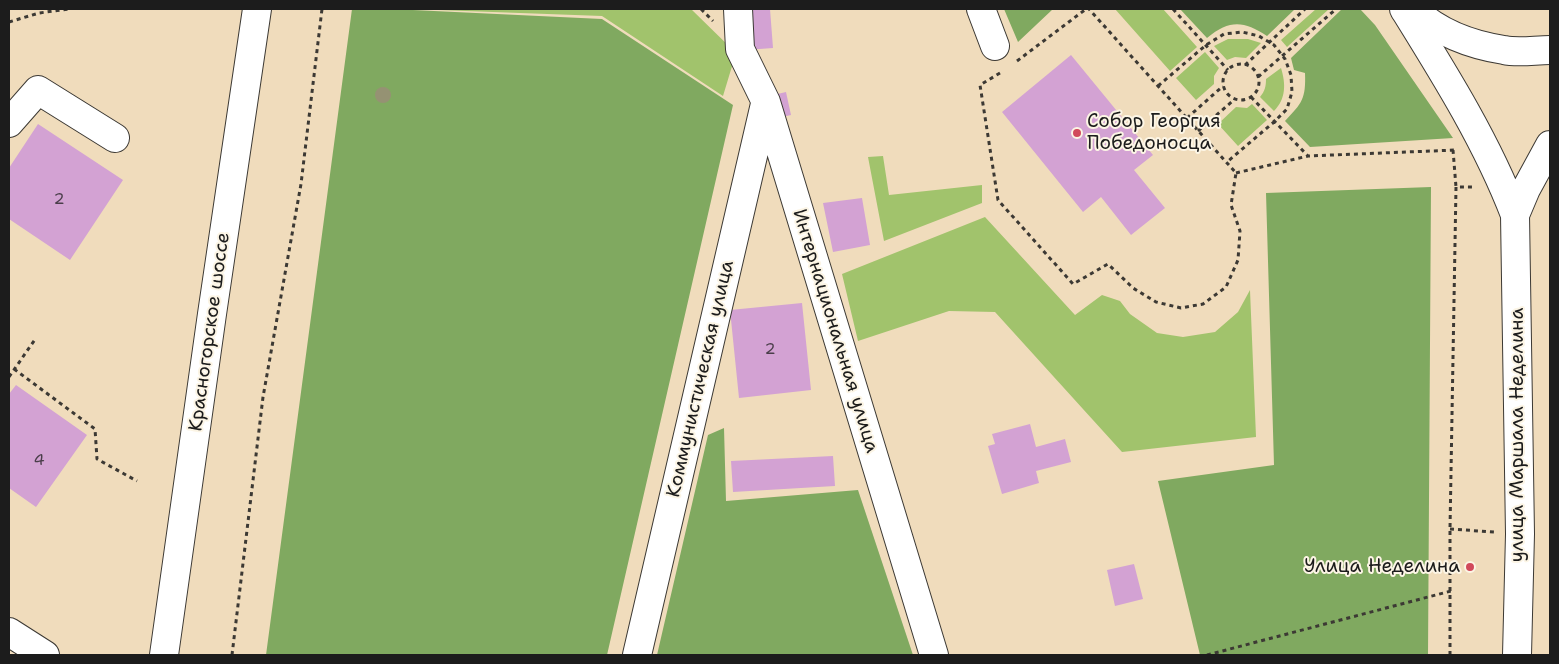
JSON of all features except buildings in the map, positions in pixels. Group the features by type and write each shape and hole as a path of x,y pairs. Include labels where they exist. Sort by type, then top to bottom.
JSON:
{"street":[{"name":"Красногорское шоссе","path":"164,655 257,9"},
{"name":"Интернациональная улица","path":"738,9 740,49 766,102 934,655"},
{"path":"981,9 1001,58"},
{"path":"1404,9 1453,87 1505,188 1516,215"},
{"path":"1413,9 1422,17 1461,40 1505,51 1550,50"},
{"path":"9,123 38,90 115,138"},
{"name":"Коммунистическая улица","path":"637,655 766,102"},
{"path":"1516,215 1526,189 1550,145"},
{"name":"улица Маршала Неделина","path":"1516,215 1520,534 1517,655"},
{"path":"9,632 45,655"}],"path":[{"path":"9,22 39,13 69,9"},
{"path":"232,655 263,397 301,184 322,9"},
{"path":"1087,9 1236,173 1231,205 1240,231 1238,260 1226,287 1203,304 1181,308 1156,302 1133,288 1108,264 1073,284 998,200 980,84 1001,58 1087,9"},
{"path":"1173,9 1228,70"},
{"path":"1245,65 1305,9"},
{"path":"1258,77 1336,9"},
{"path":"1158,86 1206,45 1224,34 1242,32 1259,36 1274,45 1282,55 1291,75 1292,92 1287,109 1227,162"},
{"path":"1239,64 1245,65 1251,67 1258,77 1258,88 1252,97 1246,100 1235,99 1226,92 1223,80 1228,70 1239,64"},
{"path":"1187,118 1223,86"},
{"path":"1252,97 1308,156"},
{"path":"1198,131 1235,99"},
{"path":"1236,173 1308,156 1461,149"},
{"path":"1450,655 1450,529 1456,187 1453,150"},
{"path":"1456,187 1483,187"},
{"path":"9,377 36,338"},
{"path":"14,369 95,429 96,459 137,481"},
{"path":"1207,655 1451,591"}],"green space":[{"path":"352,9 392,9 602,19 733,105 607,655 266,655"},
{"path":"411,9 691,9 736,53 723,96 602,16"},
{"path":"1004,9 1053,9 1018,42"},
{"path":"1115,9 1163,9 1197,47 1170,71"},
{"path":"1180,9 1295,9 1267,36 1251,27 1237,24 1223,28 1207,38"},
{"path":"1316,9 1329,9 1287,47 1281,40"},
{"path":"1342,9 1360,9 1375,25 1453,138 1310,147 1285,121 1299,105 1305,89 1305,73 1294,70 1291,58"},
{"path":"1228,39 1248,39 1261,43 1246,58 1235,57 1227,60 1214,46"},
{"path":"1205,52 1219,68 1214,76 1214,84 1196,100 1176,78"},
{"path":"1281,68 1284,91 1281,101 1274,111 1260,97 1265,88 1266,79"},
{"path":"1252,104 1267,120 1238,146 1218,124 1236,107 1247,108"},
{"path":"883,156 889,195 982,185 982,203 884,241 868,157"},
{"path":"1431,187 1428,655 1200,655 1158,481 1274,465 1266,193"},
{"path":"985,217 1075,315 1102,295 1120,301 1130,314 1157,333 1183,337 1215,332 1238,312 1250,290 1256,437 1122,452 995,312 949,311 858,341 842,274"},
{"path":"724,428 726,501 858,490 913,655 657,655 708,435"}],"place":[{"name":"Собор Георгия Победоносца","path":"1077,133"},
{"name":"Улица Неделина","path":"1470,567"}]}
